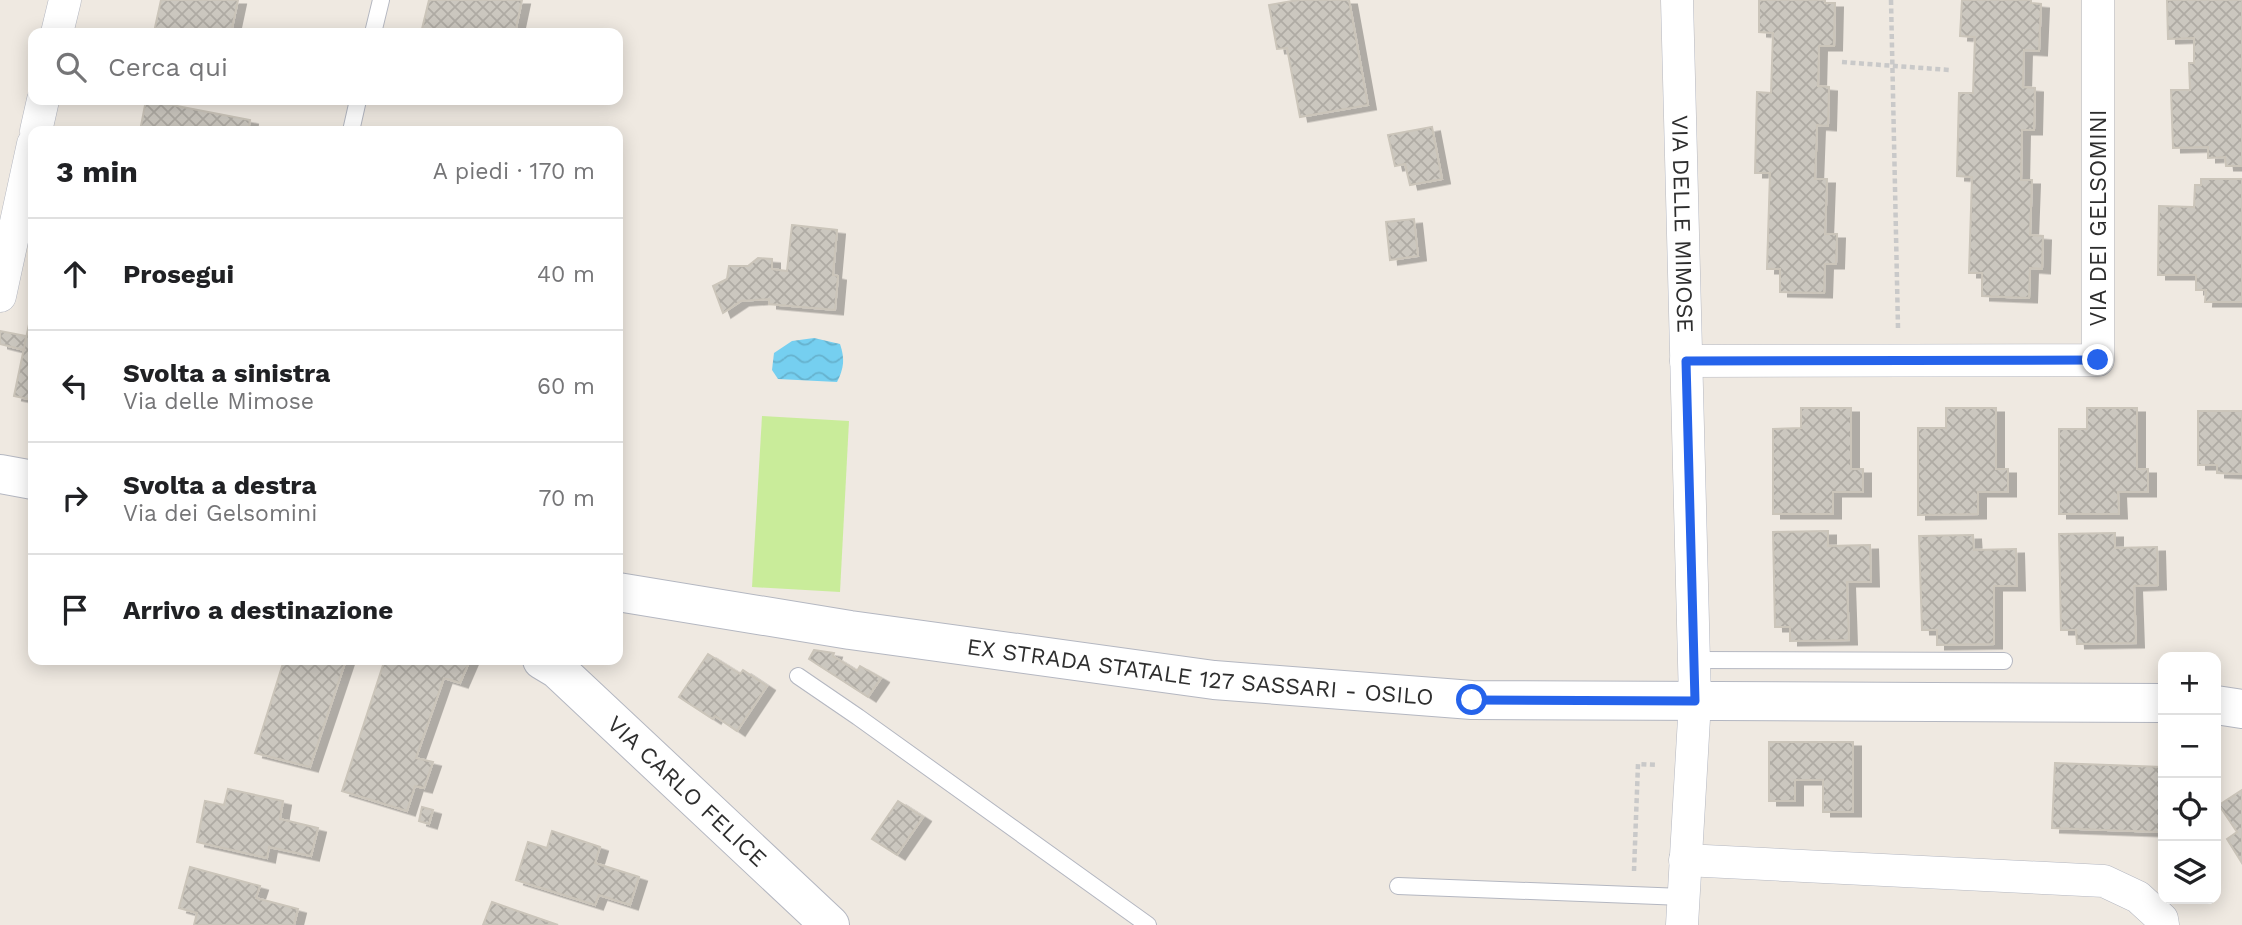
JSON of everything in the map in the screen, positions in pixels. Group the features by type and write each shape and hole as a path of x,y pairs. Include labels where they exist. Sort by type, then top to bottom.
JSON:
{"street":[{"path":"58,28 65,0"},
{"name":"VIA DELLE MIMOSE","path":"1677,0 1695,701 1683,911"},
{"name":"VIA DEI GELSOMINI","path":"1686,361 2098,360 2098,0"},
{"path":"37,126 42,105"},
{"path":"0,296 28,167"},
{"path":"0,474 28,479"},
{"name":"EX STRADA STATALE 127 SASSARI - OSILO","path":"623,593 850,630 1214,680 1472,700 2158,703"},
{"name":"VIA CARLO FELICE","path":"550,665 830,925"},
{"path":"2221,702 2242,699"},
{"path":"2221,704 2242,709"},
{"path":"1685,860 2105,881 2138,897 2162,919 2163,925"}],"lane":[{"path":"374,28 381,0"},
{"path":"352,126 357,105"},
{"path":"1694,660 2004,662"},
{"path":"798,676 1148,925"},
{"path":"1398,886 1633,895 1683,911"}],"path":[{"path":"1891,0 1898,360"},
{"path":"1842,62 1949,70"},
{"path":"1633,895 1638,764 1660,765"}],"green space":[{"path":"762,416 849,421 840,592 752,587"}],"water":[{"path":"814,338 840,344 843,363 837,382 778,379 772,370 774,353 792,341"}],"building":[{"path":"161,0 238,0 232,28 155,28"},
{"path":"429,0 522,0 516,28 422,28"},
{"path":"1298,0 1349,0 1368,105 1300,117 1287,48 1277,49 1269,5"},
{"path":"1759,0 1825,0 1825,3 1835,3 1834,46 1819,46 1818,86 1829,87 1828,126 1817,125 1815,179 1827,179 1825,234 1837,234 1836,264 1825,264 1824,293 1780,292 1780,269 1767,269 1770,173 1755,173 1757,92 1771,93 1773,33 1759,32"},
{"path":"1962,0 2031,0 2031,3 2041,4 2039,51 2024,50 2023,87 2035,88 2034,130 2022,130 2021,180 2032,180 2030,235 2043,236 2042,269 2030,268 2029,298 1982,296 1982,273 1969,273 1972,177 1957,176 1959,93 1973,93 1975,37 1960,36"},
{"path":"2167,0 2242,0 2242,166 2226,166 2225,157 2208,158 2208,147 2173,148 2171,90 2190,90 2189,63 2194,63 2194,38 2168,39"},
{"path":"145,105 172,105 250,120 249,126 141,126"},
{"path":"1432,127 1442,179 1410,185 1405,164 1395,166 1388,135"},
{"path":"2201,179 2242,179 2242,302 2205,302 2206,290 2196,290 2196,275 2158,275 2159,206 2194,207 2195,185 2201,185"},
{"path":"1414,219 1418,256 1390,260 1386,222"},
{"path":"792,225 837,230 833,275 838,276 835,310 769,304 769,299 741,301 723,313 713,286 727,279 729,266 748,266 758,258 772,259 772,269 787,271"},
{"path":"28,329 28,399 14,396"},
{"path":"0,331 26,336 24,350 0,344"},
{"path":"1801,408 1851,408 1851,469 1863,469 1863,492 1833,492 1833,514 1773,514 1773,429 1801,428"},
{"path":"1946,408 1996,408 1996,469 2008,469 2008,492 1978,492 1978,514 1918,515 1918,428 1946,428"},
{"path":"2087,408 2137,408 2137,469 2148,469 2148,492 2118,492 2119,514 2059,514 2059,429 2087,429"},
{"path":"2198,411 2242,411 2242,474 2217,473 2217,465 2198,465"},
{"path":"1828,531 1828,546 1870,545 1871,582 1847,582 1849,640 1790,641 1790,627 1775,627 1773,532"},
{"path":"2115,533 2115,548 2157,547 2158,585 2134,586 2136,643 2077,644 2076,630 2061,630 2059,534"},
{"path":"1973,535 1974,550 2016,549 2017,586 1994,586 1994,644 1937,645 1937,630 1922,630 1919,536"},
{"path":"814,650 834,653 833,656 857,671 860,666 881,678 868,697 809,659"},
{"path":"708,654 740,674 743,670 767,686 737,731 679,697"},
{"path":"282,665 344,665 310,767 255,753"},
{"path":"383,665 468,665 460,683 444,678 416,758 433,762 424,788 415,786 407,811 342,791"},
{"path":"1769,742 1853,742 1853,812 1823,812 1823,780 1795,780 1795,801 1769,801"},
{"path":"2055,763 2158,767 2158,832 2052,828"},
{"path":"228,789 283,801 280,819 318,828 311,856 269,847 267,858 197,842 205,801 224,805"},
{"path":"2242,790 2242,863 2227,839 2237,832 2221,808 2221,804"},
{"path":"898,801 923,817 897,855 872,839"},
{"path":"422,807 433,810 429,824 419,821"},
{"path":"552,831 600,847 595,863 639,877 630,905 599,895 595,905 516,880 528,842 547,848"},
{"path":"190,867 260,886 256,898 298,909 294,925 194,925 197,913 179,908"},
{"path":"492,902 558,925 483,925"}],"route":[{"path":"1472,700 1695,701 1686,361 2098,360"}]}
